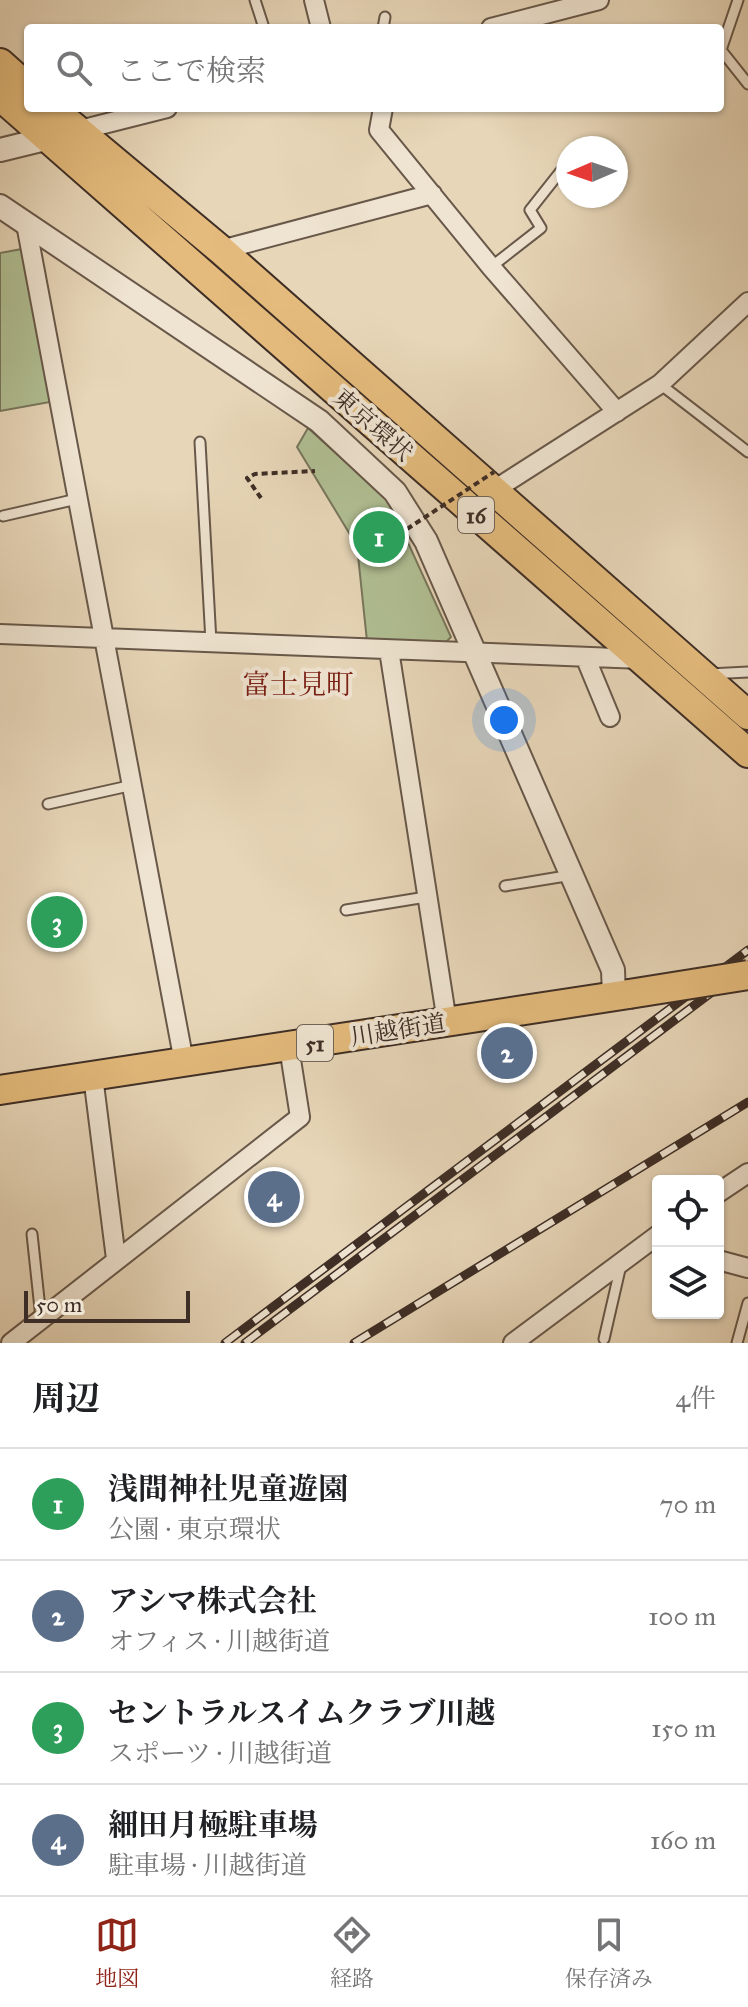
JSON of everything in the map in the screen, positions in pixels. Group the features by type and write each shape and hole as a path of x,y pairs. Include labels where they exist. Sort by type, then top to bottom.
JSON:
{"main road":[{"path":"0,63 24,84"},
{"name":"東京環状","path":"0,96 748,753"},
{"name":"東京環状","path":"56,112 493,482 748,715"},
{"name":"川越街道","path":"0,1090 748,975"}],"street":[{"path":"314,0 320,24"},
{"path":"504,24 574,3 599,0"},
{"path":"0,150 150,112"},
{"path":"382,112 379,130 491,267 617,412"},
{"path":"221,250 432,194"},
{"path":"0,206 319,421 378,474 410,512 426,541 622,995"},
{"path":"26,224 184,1062"},
{"path":"493,482 660,384 748,302"},
{"path":"0,634 642,659"},
{"path":"389,650 447,1022"},
{"path":"586,659 610,717"},
{"path":"11,1343 300,1117 289,1047"},
{"path":"93,1076 116,1259"},
{"path":"724,1189 748,1173"},
{"path":"513,1343 652,1242"},
{"path":"724,1262 748,1268"}],"lane":[{"path":"255,0 263,24"},
{"path":"724,41 738,0"},
{"path":"384,24 385,17"},
{"path":"724,54 748,84"},
{"path":"491,267 541,228 530,210 556,177"},
{"path":"660,384 748,452"},
{"path":"200,442 211,643"},
{"path":"3,516 77,499"},
{"path":"702,674 748,672"},
{"path":"48,804 133,785"},
{"path":"505,886 572,875"},
{"path":"346,910 426,897"},
{"path":"32,1234 41,1319"},
{"path":"604,1339 622,1263"},
{"path":"737,1343 748,1303"}],"path":[{"path":"261,498 247,478 255,474 315,471"},
{"path":"407,529 493,482"}],"green space":[{"path":"22,249 50,402 0,411 0,253"},
{"path":"308,428 389,501 451,637 443,645 367,641 357,546 297,447"}],"railway":[{"path":"225,1343 748,950"},
{"path":"245,1343 748,965"},
{"path":"354,1343 748,1102"}],"place":[{"name":"浅間神社児童遊園","path":"379,537"},
{"name":"セントラルスイムクラブ川越","path":"57,922"},
{"name":"アシマ株式会社","path":"507,1053"},
{"name":"細田月極駐車場","path":"274,1197"}],"district":[{"name":"富士見町","path":"298,684"}]}
